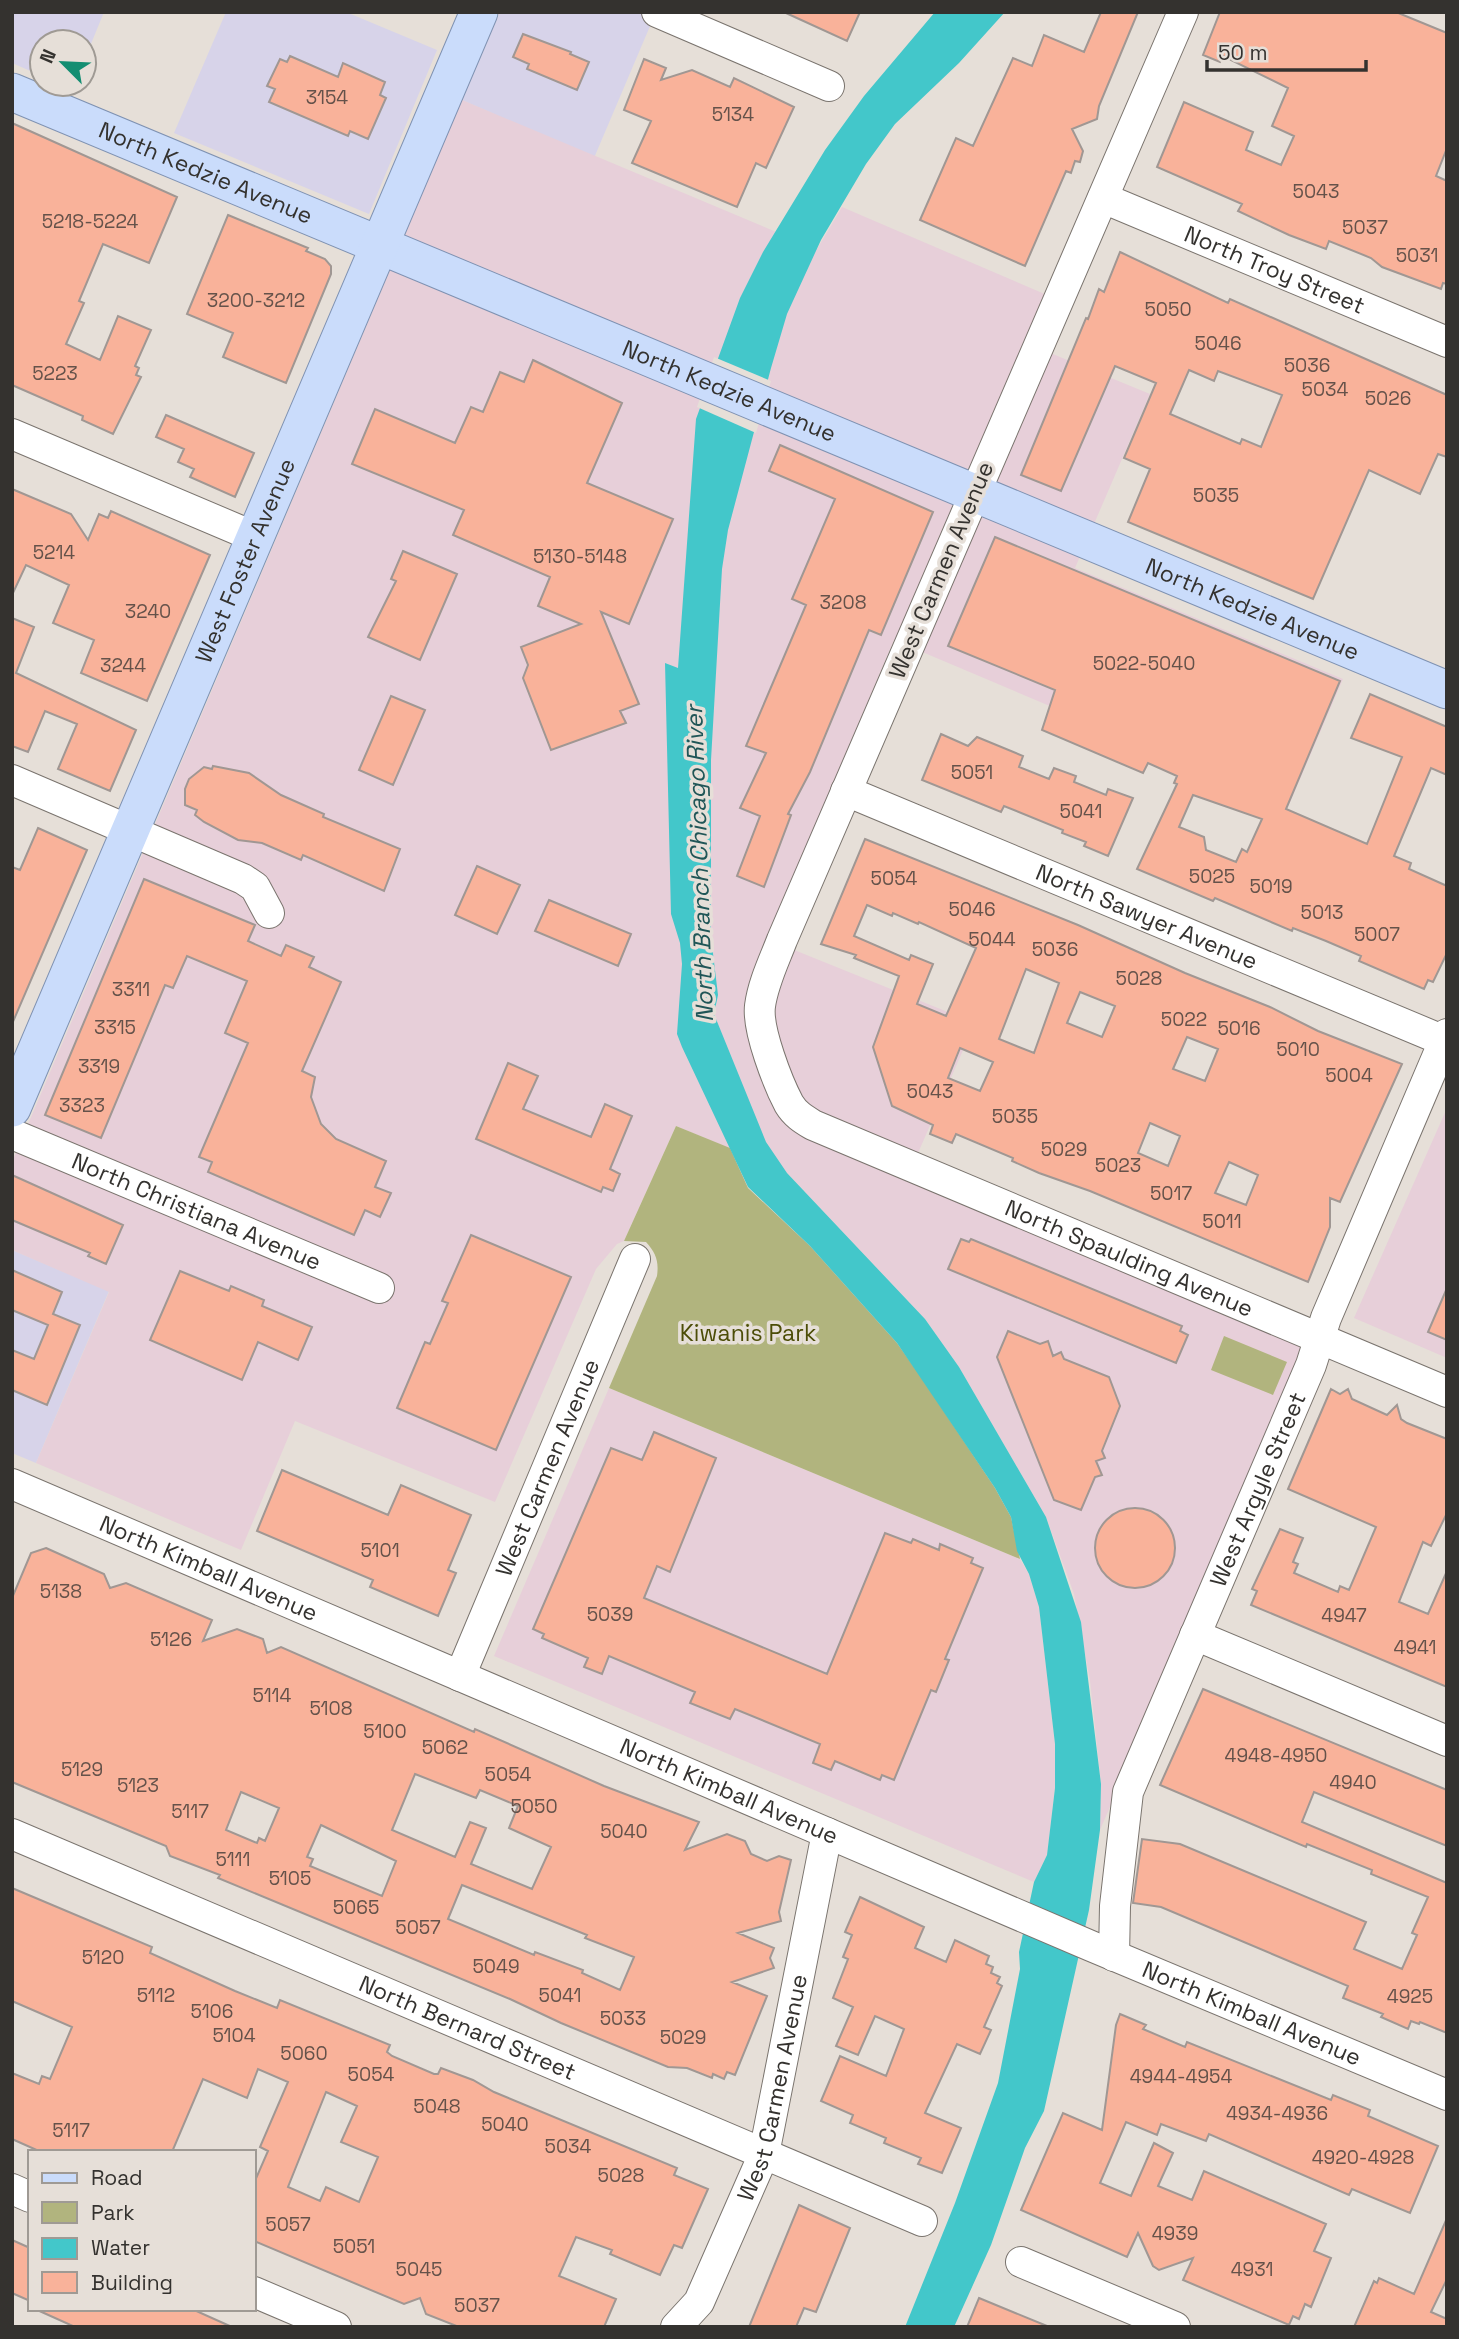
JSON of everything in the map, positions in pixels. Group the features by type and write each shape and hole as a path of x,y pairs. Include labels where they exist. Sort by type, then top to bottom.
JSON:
{"main road":[{"name":"West Foster Avenue","path":"12,1108 478,12"},
{"name":"North Kedzie Avenue","path":"12,92 378,247 1447,690"}],"street":[{"path":"657,12 830,86"},
{"name":"West Carmen Avenue","path":"813,1125 798,1116 790,1105 763,1033 759,1008 766,980 1183,12"},
{"name":"North Troy Street","path":"1103,198 1447,342"},
{"path":"12,434 255,537"},
{"path":"12,780 243,878 255,887 269,913"},
{"name":"North Sawyer Avenue","path":"846,791 1446,1039"},
{"name":"West Argyle Street","path":"1102,1951 1115,1906 1128,1792 1311,1366 1320,1338 1446,1039"},
{"name":"North Spaulding Avenue","path":"813,1125 1447,1392"},
{"name":"North Christiana Avenue","path":"12,1134 379,1288"},
{"name":"West Carmen Avenue","path":"460,1676 635,1259"},
{"name":"North Kimball Avenue","path":"12,1484 1102,1951 1447,2095"},
{"path":"1195,1634 1447,1741"},
{"name":"North Bernard Street","path":"12,1833 922,2221"},
{"name":"West Carmen Avenue","path":"676,2327 699,2302 764,2154 827,1833"},
{"path":"12,2189 28,2196"},
{"path":"1021,2262 1175,2327"},
{"path":"256,2293 336,2327"}],"shaded area":[{"path":"12,12 104,12 97,28 28,28 28,70 12,63"},
{"path":"226,12 346,12 437,50 369,214 174,133"},
{"path":"500,12 656,12 594,158 462,100"},
{"path":"462,100 817,249 842,207 1047,295 1026,343 1150,394 1075,568 1343,679 1288,807 894,640 767,939 975,1023 907,1178 1304,1345 1305,1357 1100,1830 1101,1784 1090,1681 1074,1594 1046,1517 959,1367 925,1319 787,1173 676,1126 624,1241 617,1244 596,1269 495,1502 295,1421 241,1550 36,1463 109,1292 12,1250 12,1162"},
{"path":"1447,1108 1447,1358 1354,1318"},
{"path":"12,1250 109,1291 36,1463 12,1453"},
{"path":"609,1388 1020,1559 1029,1574 1039,1607 1055,1744 1055,1788 1047,1855 1034,1882 494,1656"}],"green space":[{"name":"Kiwanis Park","path":"676,1126 730,1148 748,1188 810,1246 897,1343 995,1488 1011,1517 1020,1559 609,1388 657,1276 656,1258 646,1242 624,1241"},
{"path":"1224,1336 1287,1362 1273,1395 1211,1370"}],"water":[{"name":"North Branch Chicago River","path":"935,12 1005,12 959,63 895,124 866,164 821,240 787,314 728,530 722,569 711,760 711,937 718,995 714,1014 766,1142 787,1173 925,1319 959,1367 1046,1517 1081,1622 1101,1784 1100,1830 1089,1910 1044,2111 1025,2148 991,2245 954,2327 905,2327 955,2203 998,2083 1020,1969 1019,1952 1034,1882 1047,1855 1055,1788 1055,1744 1039,1607 1029,1574 1017,1551 1011,1517 995,1488 897,1343 810,1246 748,1187 682,1047 677,1034 682,964 680,943 671,914 665,663 678,668 696,419 740,298 763,252 825,150 864,96"}],"pier":[{"path":"714,357 771,381 756,433 697,407"}],"building":[{"path":"786,12 860,12 847,41 786,13"},
{"path":"1101,12 1138,12 1099,106 1097,119 1072,129 1083,151 1080,162 1075,161 1071,173 1066,171 1025,266 920,220 956,138 973,146 1013,58 1032,66 1044,35 1084,52"},
{"path":"1220,12 1396,12 1447,33 1447,148 1436,176 1447,181 1447,284 1443,283 1441,289 1382,267 1371,258 1329,241 1326,249 1289,235 1238,211 1242,204 1157,167 1184,102 1253,132 1246,150 1281,165 1294,136 1272,126 1288,88 1223,56 1220,62 1203,55"},
{"path":"523,34 571,52 570,54 589,62 577,90 527,69 529,64 513,57"},
{"path":"290,56 338,77 343,63 385,82 380,95 386,98 368,139 350,131 348,136 269,102 275,89 267,86 280,59 287,62"},
{"path":"644,59 666,68 661,80 692,70 730,87 734,78 794,107 766,168 756,163 737,207 632,163 651,121 624,110"},
{"path":"12,123 177,197 149,263 103,244 79,301 84,303 66,344 100,360 118,316 151,330 135,366 139,368 136,375 141,377 113,434 82,420 83,416 12,385"},
{"path":"228,215 308,248 306,251 325,259 331,266 331,274 286,383 223,357 233,333 187,314"},
{"path":"1120,252 1228,303 1230,299 1447,395 1447,457 1438,454 1420,494 1369,470 1313,599 1128,522 1150,469 1124,458 1156,383 1115,366 1061,491 1021,475 1099,289 1104,292","holes":["1189,370 1214,381 1218,371 1282,395 1261,447 1242,439 1240,444 1170,414"]},
{"path":"533,360 622,403 587,483 673,519 629,624 601,612 639,704 620,711 626,723 551,750 523,678 528,665 521,647 581,624 538,606 550,577 453,535 464,510 352,464 375,409 455,443 471,407 483,412 500,372 524,382"},
{"path":"166,415 254,453 235,497 190,477 194,469 178,462 184,449 156,437"},
{"path":"780,445 933,512 881,635 869,630 810,772 788,814 791,815 764,887 737,876 760,816 740,808 766,753 746,746 806,605 792,599 835,499 769,471"},
{"path":"12,489 71,514 88,540 99,514 108,518 111,511 210,555 147,701 81,673 94,640 53,623 69,585 26,565 12,595"},
{"path":"995,537 1340,681 1286,809 1367,844 1402,757 1351,738 1370,694 1447,727 1447,775 1431,768 1394,856 1411,863 1409,869 1447,886 1447,953 1433,982 1428,980 1424,989 1359,961 1361,956 1326,941 1293,928 1292,931 1215,898 1213,901 1137,869 1177,784 1174,783 1177,776 1148,763 1143,773 1042,730 1055,690 948,646","holes":["1193,795 1262,819 1247,852 1242,849 1236,862 1206,850 1204,837 1179,827"]},
{"path":"403,551 457,574 420,660 368,637 396,581 391,579"},
{"path":"12,618 34,627 16,673 136,730 110,791 58,769 77,724 45,711 28,752 12,746"},
{"path":"391,696 425,710 393,785 359,770"},
{"path":"941,734 968,746 977,737 1023,756 1019,767 1049,779 1054,768 1076,776 1074,782 1106,795 1108,789 1133,798 1108,856 1084,846 1086,842 1062,833 1063,830 1004,806 1001,812 922,780"},
{"path":"213,766 249,773 281,795 324,814 323,817 400,849 384,891 303,855 301,860 262,843 238,840 204,822 195,815 197,810 185,805 185,789 189,779 204,767 212,769"},
{"path":"38,828 87,850 12,1024 12,867 20,870"},
{"path":"865,839 1078,925 1185,973 1270,1007 1318,1031 1402,1064 1340,1202 1330,1198 1330,1227 1308,1282 1090,1191 1039,1173 1012,1161 1013,1158 956,1134 952,1143 930,1134 933,1125 892,1106 873,1047 899,976 854,958 856,955 821,944","holes":["867,905 892,916 893,913 918,924 919,922 976,948 946,1016 917,1004 933,964 911,955 909,960 854,936","1026,969 1059,983 1034,1053 999,1039","1080,992 1115,1006 1102,1037 1067,1023","1187,1037 1218,1049 1205,1081 1173,1069","960,1048 993,1062 980,1091 948,1078","1150,1123 1180,1136 1168,1166 1138,1153","1229,1162 1258,1175 1246,1205 1215,1193"]},
{"path":"477,866 520,885 497,934 455,915"},
{"path":"144,879 255,925 248,941 281,956 286,945 314,957 309,967 341,982 302,1071 315,1077 311,1097 321,1124 336,1139 386,1161 375,1187 391,1193 380,1217 365,1210 354,1235 208,1172 212,1162 199,1157 248,1043 225,1033 247,981 187,956 173,988 165,985 101,1138 45,1115"},
{"path":"549,900 631,934 618,966 535,931"},
{"path":"508,1063 538,1076 523,1109 591,1137 605,1104 632,1116 610,1169 620,1174 613,1191 603,1187 601,1192 476,1139"},
{"path":"12,1175 123,1225 106,1264 88,1256 90,1253 12,1220"},
{"path":"471,1235 571,1277 496,1450 397,1408 425,1342 430,1344 448,1303 442,1301"},
{"path":"961,1239 969,1242 971,1239 1182,1326 1180,1331 1188,1335 1176,1363 948,1269"},
{"path":"12,1270 62,1292 53,1314 80,1325 47,1405 12,1390 12,1350 34,1359 48,1325 12,1310"},
{"path":"180,1271 229,1291 231,1286 264,1300 262,1306 312,1327 298,1360 258,1342 242,1380 150,1340"},
{"path":"1447,1288 1447,1340 1428,1332"},
{"path":"1008,1331 1040,1344 1048,1341 1053,1356 1061,1352 1064,1359 1109,1377 1120,1406 1102,1451 1105,1458 1096,1461 1102,1475 1095,1477 1081,1510 1054,1500 997,1357"},
{"path":"1331,1389 1340,1394 1348,1389 1352,1399 1387,1415 1397,1405 1401,1419 1447,1439 1447,1513 1431,1546 1423,1542 1399,1602 1428,1614 1447,1571 1447,1687 1251,1605 1257,1591 1252,1589 1280,1529 1303,1538 1293,1562 1298,1564 1294,1573 1338,1592 1340,1586 1349,1590 1376,1527 1288,1489"},
{"path":"654,1432 716,1458 670,1572 657,1566 644,1598 827,1674 885,1533 911,1543 913,1539 939,1550 940,1544 973,1558 971,1563 983,1568 945,1659 949,1660 936,1692 931,1690 894,1780 882,1775 880,1780 835,1761 831,1770 813,1763 820,1744 735,1709 730,1719 690,1703 695,1692 609,1656 602,1674 584,1667 588,1658 542,1638 544,1634 533,1629 611,1448 642,1460"},
{"path":"282,1470 388,1515 401,1485 471,1515 448,1570 456,1573 438,1616 370,1587 373,1580 257,1531"},
{"path":"1135,1508 1150,1511 1163,1520 1172,1533 1175,1548 1172,1563 1163,1576 1150,1585 1135,1588 1120,1585 1107,1576 1098,1563 1095,1548 1098,1533 1107,1520 1120,1511"},
{"path":"46,1548 104,1574 110,1588 126,1583 212,1620 203,1641 237,1629 263,1639 267,1653 281,1647 474,1732 475,1729 604,1786 699,1822 685,1850 727,1834 745,1841 751,1854 767,1861 779,1856 791,1860 779,1912 781,1921 738,1933 774,1948 770,1958 774,1968 732,1982 767,1996 735,2075 727,2072 724,2079 713,2074 712,2078 687,2068 668,2067 218,1878 220,1875 170,1856 166,1846 12,1782 12,1598 31,1553","holes":["415,1774 476,1798 480,1790 518,1806 509,1828 551,1847 532,1889 471,1864 486,1828 470,1822 455,1857 392,1830","241,1792 279,1808 265,1841 259,1838 257,1843 226,1830","321,1825 396,1861 382,1896 310,1866 313,1859 307,1857","462,1885 587,1935 585,1938 634,1957 620,1990 582,1973 583,1970 535,1952 534,1955 448,1919"]},
{"path":"1203,1689 1447,1790 1447,1846 1314,1792 1302,1822 1447,1883 1447,2033 1411,2021 1408,2029 1381,2017 1383,2014 1343,1998 1348,1986 1161,1907 1133,1903 1142,1839 1180,1844 1366,1922 1354,1949 1402,1969 1417,1935 1412,1933 1428,1897 1371,1874 1372,1870 1307,1844 1306,1847 1160,1785"},
{"path":"12,1888 152,1947 150,1953 235,1991 277,2008 280,2000 390,2045 387,2052 392,2056 434,2074 438,2074 441,2068 473,2080 494,2092 677,2168 674,2175 708,2189 682,2248 674,2245 660,2275 610,2254 612,2250 576,2237 559,2276 616,2299 604,2327 459,2327 426,2314 420,2298 404,2304 256,2242 256,2178 268,2151 260,2147 288,2082 258,2069 247,2098 203,2079 173,2150 37,2150 12,2139 12,2073 39,2084 42,2076 50,2079 72,2027 12,2001","holes":["326,2092 357,2106 341,2142 378,2157 359,2202 326,2187 320,2201 288,2187"]},
{"path":"860,1897 924,1927 915,1948 946,1962 955,1940 989,1956 986,1964 993,1967 991,1973 1000,1977 997,1983 1002,1986 984,2027 991,2030 980,2054 957,2044 925,2113 961,2128 942,2173 918,2164 921,2158 884,2143 886,2138 850,2123 853,2115 821,2101 840,2056 886,2076 904,2029 875,2016 858,2055 836,2046 853,2007 833,1998 848,1959 843,1957 852,1935 845,1932"},
{"path":"1120,2014 1146,2025 1143,2029 1185,2047 1187,2042 1331,2100 1333,2095 1370,2110 1368,2116 1438,2146 1410,2213 1352,2189 1349,2195 1209,2134 1206,2141 1161,2124 1157,2135 1126,2122 1100,2183 1131,2196 1154,2143 1173,2153 1158,2186 1192,2200 1204,2171 1326,2224 1314,2251 1331,2258 1311,2307 1305,2304 1299,2319 1293,2316 1289,2325 1183,2280 1193,2258 1159,2270 1153,2266 1138,2233 1127,2257 1021,2210 1063,2113 1102,2130 1116,2025"},
{"path":"799,2205 850,2228 816,2312 804,2308 796,2327 749,2327"},
{"path":"1447,2218 1447,2279 1431,2312 1447,2319 1447,2327 1354,2327 1374,2281 1377,2283 1379,2278 1414,2294"},
{"path":"12,2240 28,2247 28,2300 12,2293"},
{"path":"979,2298 1047,2326 1047,2327 967,2327"},
{"path":"39,2311 196,2311 232,2327 75,2327"}]}
